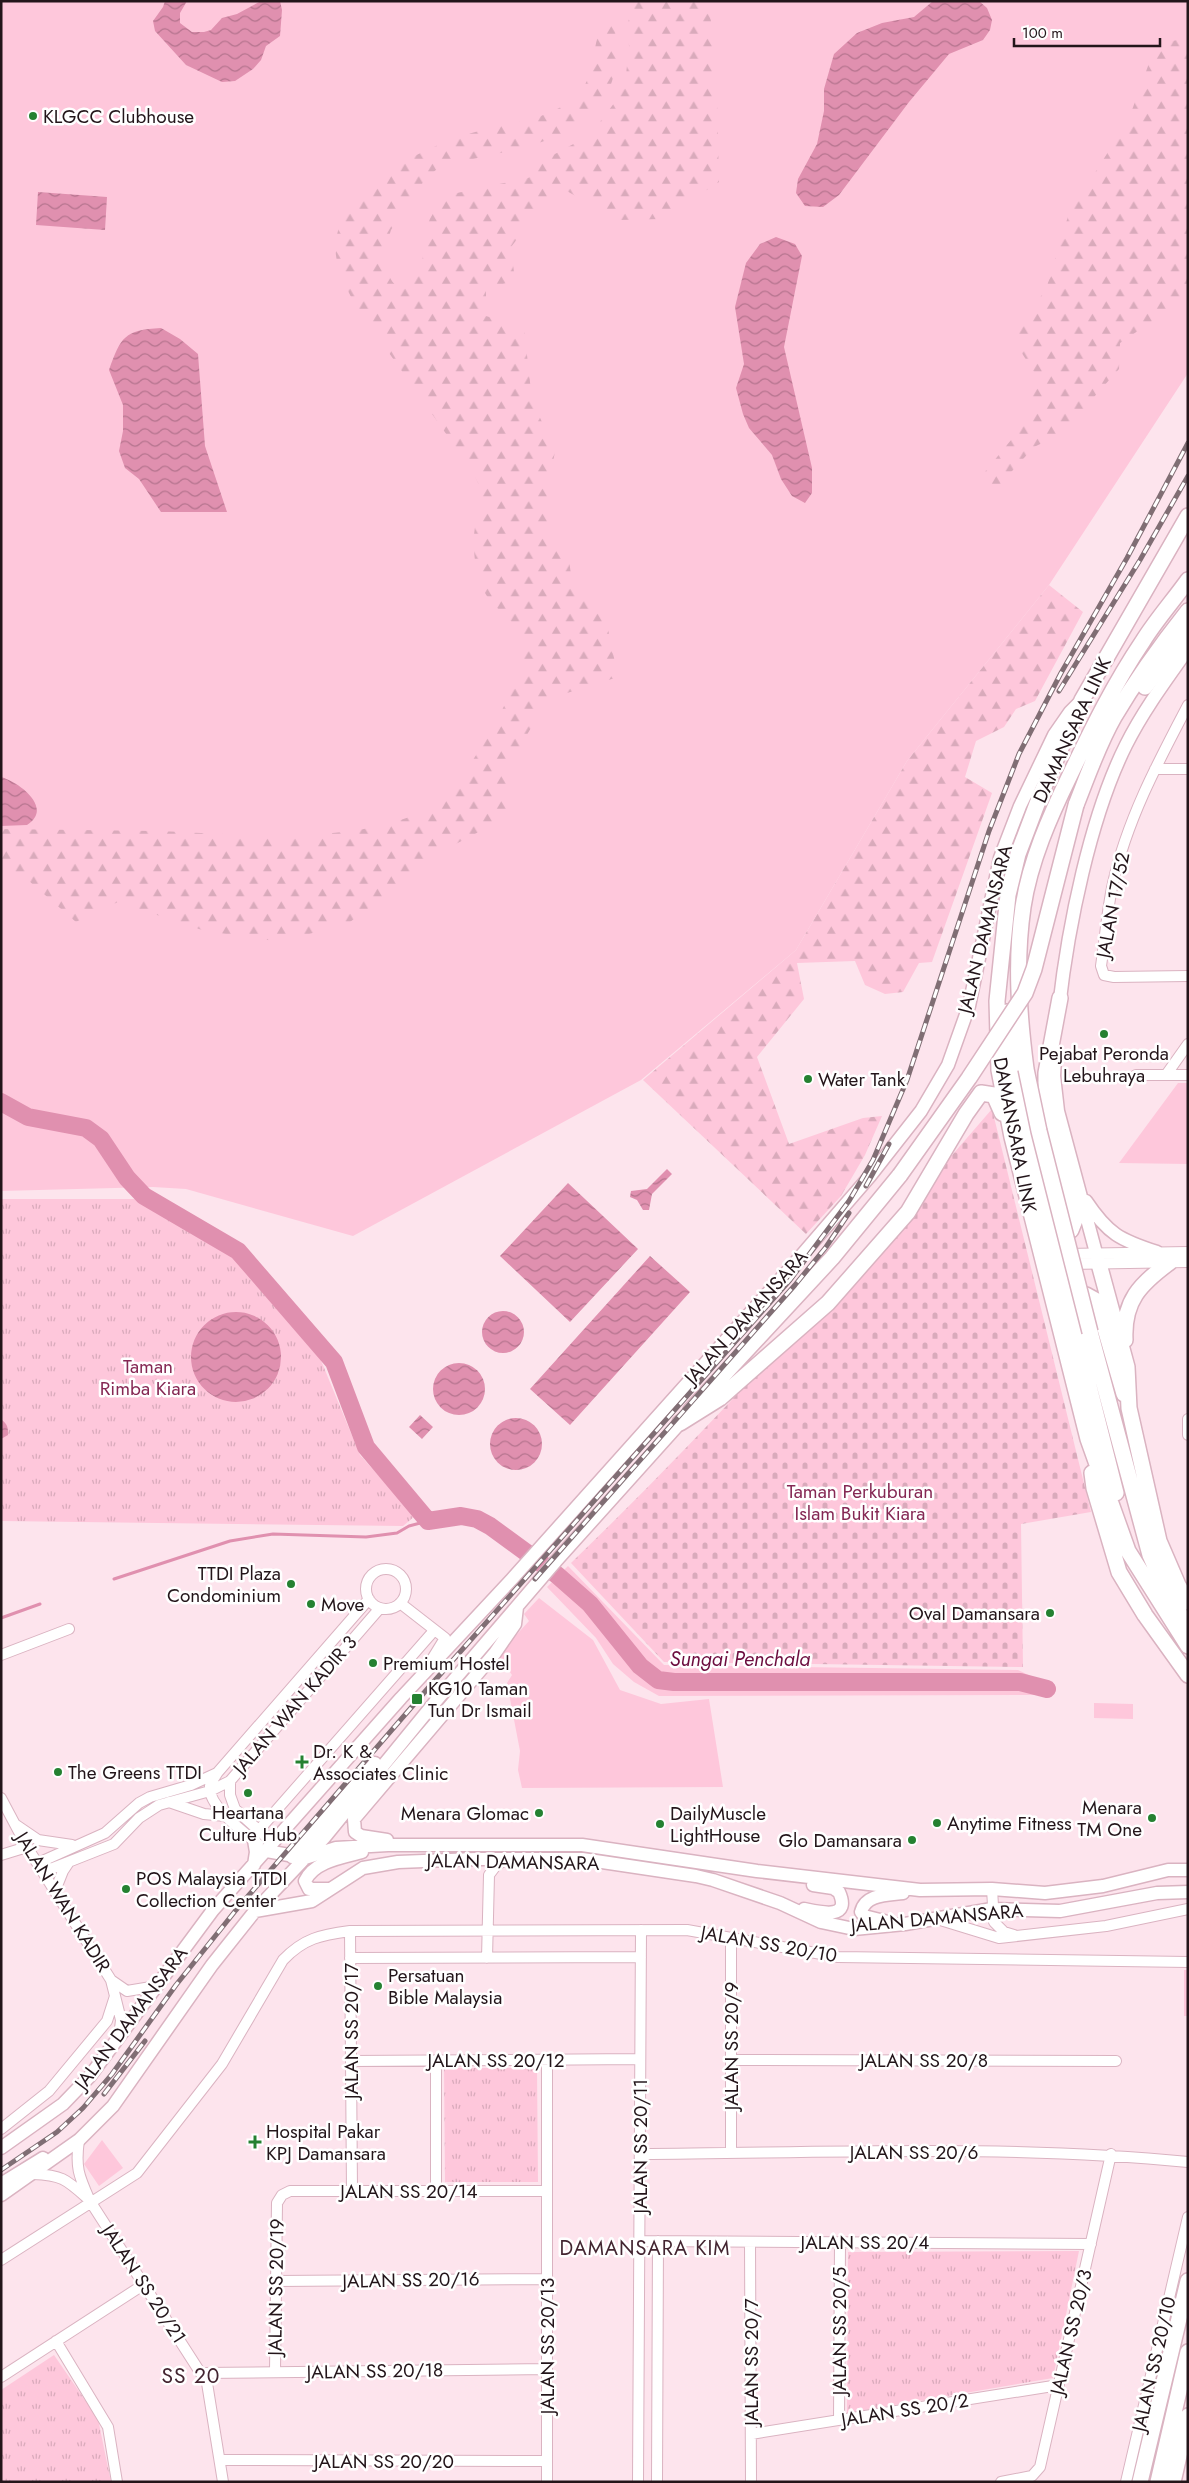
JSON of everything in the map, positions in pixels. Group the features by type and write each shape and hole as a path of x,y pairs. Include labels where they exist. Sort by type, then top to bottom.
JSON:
{"highway":[{"name":"DAMANSARA LINK","path":"1188,516 1082,700 1040,796 1018,854 1008,895 1002,938 997,1001 999,1070 1012,1137 1090,1447 1128,1551 1188,1646"},
{"name":"DAMANSARA LINK","path":"1188,580 1143,641 1113,690 1055,807 1033,864 1024,905 1018,953 1019,1010 1026,1069 1039,1131 1090,1332 1150,1555 1165,1589 1188,1627"},
{"path":"680,1422 832,1258 900,1175 969,1078 1025,993 1034,969 1076,805 1094,759 1127,697 1155,653 1188,611"},
{"path":"1127,697 1142,691 1188,630"},
{"path":"1002,938 1013,1074 1046,1219 1058,1259 1124,1524 1138,1569"},
{"path":"1046,1219 1058,1232 1071,1230 1075,1220 1046,1103 1046,1073 1060,998"},
{"path":"680,1422 720,1398 828,1303 908,1212 966,1114 981,1094 994,1095 1012,1137"},
{"path":"1098,1258 1127,1366"},
{"path":"1129,1408 1125,1327 1130,1302 1150,1277 1170,1262"},
{"path":"1071,1312 1075,1298 1086,1295 1097,1301 1116,1374 1129,1408 1159,1542 1183,1582 1188,1602"},
{"path":"1090,1447 1094,1488 1119,1572 1145,1614 1188,1675"},
{"path":"1140,2482 1188,2281"},
{"path":"1158,2482 1188,2352"},
{"path":"1173,2482 1188,2416"}],"main road":[{"path":"1098,1258 1058,1111 1054,1076 1060,998 1088,852 1105,799 1125,746 1144,712 1187,651"},
{"name":"JALAN DAMANSARA","path":"1,2148 63,2104 90,2076 213,1910 253,1868 422,1676 512,1579 794,1264 870,1176 921,1111 948,1065 969,1006 1000,858 1020,806 1054,735 1070,712 1082,700"},
{"path":"1080,1193 1100,1222 1112,1232 1126,1242 1157,1252"},
{"name":"JALAN DAMANSARA","path":"1,2196 79,2140 113,2106 212,1965 255,1911 324,1838 435,1702 556,1561 680,1422"},
{"path":"412,1844 361,1836 355,1832 354,1819 495,1653 515,1624 517,1607"},
{"path":"292,1857 386,1751 435,1702"},
{"path":"324,1838 362,1809"},
{"path":"253,1868 256,1859 256,1835"},
{"name":"JALAN DAMANSARA","path":"266,1851 305,1858 336,1848 388,1845 582,1845 758,1871 920,1890 992,1889 1058,1892 1103,1886 1168,1870 1188,1870"},
{"path":"328,1889 308,1889 306,1881 308,1875 322,1864 388,1845"},
{"name":"JALAN DAMANSARA","path":"255,1911 312,1901 363,1868 381,1864 476,1859 582,1859 696,1876 780,1903 821,1922 840,1927 870,1928 905,1924 992,1909 1060,1911 1156,1892 1188,1892"},
{"path":"758,1871 784,1880 833,1888 839,1892 842,1898 839,1910 834,1913 780,1903"},
{"path":"1156,1892 1188,1884"},
{"path":"905,1924 869,1919 861,1912 863,1905 872,1898 920,1890"},
{"path":"1,2184 56,2150 79,2140"}],"street":[{"name":"JALAN 17/52","path":"1188,705 1154,768 1130,823 1113,884 1101,966 1104,974 1114,977 1188,976"},
{"path":"1154,768 1188,769"},
{"path":"1166,1075 1188,1044"},
{"path":"1136,1075 1188,1075"},
{"path":"1058,1259 1098,1258 1157,1252 1188,1252"},
{"path":"1098,1258 1188,1262"},
{"path":"1188,1419 1188,1435"},
{"path":"388,1570 399,1574 406,1585 404,1598 400,1603 389,1609 380,1608 369,1599 367,1588 371,1576 376,1572 388,1570"},
{"name":"JALAN WAN KADIR 3","path":"256,1835 225,1816 210,1790 212,1782 218,1772 369,1599"},
{"path":"400,1603 444,1638 422,1676"},
{"name":"JALAN WAN KADIR 3","path":"43,1872 114,1844 144,1814 168,1802 210,1790 230,1781 380,1608"},
{"path":"1,1655 69,1629"},
{"path":"256,1835 425,1641 433,1629"},
{"name":"JALAN WAN KADIR 3","path":"38,1863 105,1833 128,1812 150,1797 191,1786 218,1772"},
{"name":"JALAN WAN KADIR 3","path":"230,1781 230,1795 235,1809 266,1851"},
{"name":"JALAN WAN KADIR","path":"1,1798 27,1846 111,1980 121,2020 120,2037"},
{"path":"168,1802 204,1814 225,1816"},
{"path":"15,1824 38,1840 73,1846"},
{"path":"256,1835 271,1837 287,1829"},
{"path":"1,1855 27,1846"},
{"path":"476,1859 489,1875"},
{"path":"487,1958 489,1875 495,1867 506,1859"},
{"path":"55,1891 63,1871 70,1861"},
{"path":"992,1889 992,1909 996,1927 1004,1932 1020,1936"},
{"path":"936,1918 973,1928 991,1937 1020,1936 1106,1926 1188,1909"},
{"name":"JALAN SS 20/11","path":"638,2482 641,1930"},
{"name":"JALAN SS 20/10","path":"90,2201 137,2173 153,2155 222,2064 274,1973 296,1947 313,1938 350,1931 686,1930 838,1957 1188,1962"},
{"name":"JALAN SS 20/17","path":"350,1931 352,2190"},
{"name":"JALAN SS 20/9","path":"731,1938 731,2153"},
{"path":"350,1958 641,1957"},
{"name":"JALAN WAN KADIR","path":"111,1980 127,1991 157,1986"},
{"path":"1,2130 49,2091 107,2021 115,1996"},
{"name":"JALAN SS 20/12","path":"351,2061 640,2059"},
{"path":"436,2060 436,2190"},
{"name":"JALAN SS 20/13","path":"547,2060 547,2482"},
{"name":"JALAN SS 20/8","path":"731,2060 1116,2061"},
{"name":"JALAN SS 20/21","path":"79,2140 76,2162 78,2174 90,2201 208,2383 224,2482"},
{"name":"JALAN SS 20/6","path":"640,2154 1017,2152 1111,2154 1188,2162"},
{"name":"JALAN SS 20/3","path":"1001,2482 1032,2476 1040,2467 1111,2154"},
{"name":"JALAN SS 20/21","path":"34,2174 60,2177 68,2180 90,2201"},
{"name":"JALAN SS 20/14","path":"277,2203 282,2195 290,2191 547,2191"},
{"path":"1,2260 90,2201"},
{"name":"JALAN SS 20/19","path":"275,2372 277,2203"},
{"name":"JALAN SS 20/10","path":"1126,2482 1188,2217"},
{"name":"JALAN SS 20/4","path":"639,2241 1091,2244"},
{"path":"657,2482 658,2241"},
{"name":"JALAN SS 20/7","path":"750,2242 751,2482"},
{"name":"JALAN SS 20/5","path":"839,2420 840,2242"},
{"name":"JALAN SS 20/16","path":"276,2281 547,2279"},
{"path":"1,2377 143,2285"},
{"path":"56,2342 108,2427 117,2482"},
{"name":"JALAN SS 20/18","path":"203,2373 547,2369"},
{"name":"JALAN SS 20/2","path":"751,2434 1059,2386"},
{"name":"JALAN SS 20/20","path":"220,2460 547,2461"}],"green space":[{"path":"1,1 1188,1 1188,373 1049,585 907,761 796,950 641,1080 353,1236 186,1189 153,1187 1,1191"},
{"path":"635,1 708,1 716,56 719,182 661,219 618,220 558,186 511,247 515,281 486,288 486,316 524,328 532,400 555,451 546,504 550,534 568,553 573,589 604,610 618,677 548,699 508,767 509,816 452,846 350,922 282,942 205,931 118,902 76,922 21,874 1,874 1,829 263,835 304,835 344,832 382,825 416,814 449,794 486,739 514,686 520,672 523,653 522,639 510,620 492,603 484,592 478,577 474,556 474,540 481,495 473,472 358,309 338,268 336,241 342,222 353,204 386,173 406,161 447,141 534,118 560,108 572,100 580,93 589,76 600,28 605,23 613,26 617,45 617,58 613,78 604,98 592,114 575,127 535,144 443,165 425,180 391,230 386,252 389,275 398,287 414,279 422,262 428,224 436,210 444,202 457,193 528,178 533,175 542,161 590,135 618,98 626,75 629,46 627,25"},
{"path":"1188,38 1188,297 1120,343 1119,369 1061,434 1034,447 993,492 979,479 1029,418 1034,372 1014,341 1047,286 1069,213 1128,121 1156,44"},
{"path":"1049,585 1083,612 1035,701 1016,709 1004,727 976,741 965,777 992,793 932,962 919,963 903,992 885,994 865,985 855,961 797,963 804,999 757,1057 789,1144 863,1118 882,1116 865,1155 841,1196 806,1234 643,1080 796,950 907,761"},
{"path":"1178,1083 1188,1083 1188,1164 1119,1163"},
{"name":"Taman Perkuburan Islam Bukit Kiara","path":"992,1109 1091,1512 1021,1524 1023,1667 664,1662 571,1563 681,1453 787,1341"},
{"name":"Taman Rimba Kiara","path":"1,1199 138,1199 238,1255 320,1358 360,1455 415,1516 403,1526 1,1521"},
{"path":"568,1566 664,1665 1018,1670 1039,1680 1039,1695 659,1696 634,1682 613,1664 596,1638 547,1587"},
{"path":"539,1598 593,1640 620,1690 661,1704 709,1699 723,1787 522,1788 518,1770 520,1751 507,1683 512,1675 498,1655 529,1621 524,1614"},
{"path":"1094,1703 1133,1704 1133,1719 1094,1718"},
{"path":"1184,1970 1188,1970 1188,2016 1184,2016"},
{"path":"444,2068 537,2068 538,2182 445,2182"},
{"path":"102,2140 123,2168 99,2186 84,2164"},
{"path":"1079,2251 1053,2378 847,2413 848,2252"},
{"path":"54,2355 98,2419 111,2482 1,2482 1,2390"}],"water":[{"path":"165,1 187,1 180,13 180,23 192,32 204,32 211,30 222,18 237,14 261,1 280,1 282,10 280,36 266,46 261,60 253,69 235,81 222,82 186,65 155,31 153,21"},
{"path":"933,1 979,1 987,8 992,20 990,30 983,40 949,54 909,102 839,195 823,207 805,206 796,193 798,179 817,144 824,111 824,89 834,54 857,33 882,23 914,17"},
{"path":"38,192 107,197 105,230 36,225"},
{"path":"776,237 795,244 802,256 784,347 812,468 812,493 805,503 792,496 781,479 772,455 749,428 736,388 744,364 735,307 746,263 760,244"},
{"path":"161,328 180,339 198,354 205,446 227,512 161,512 139,479 125,468 119,451 123,431 123,405 109,370 117,350 126,337 131,333"},
{"path":"1,777 16,784 31,796 37,811 34,818 27,825 1,826"},
{"path":"667,1169 672,1174 652,1194 649,1210 643,1210 637,1200 630,1197 631,1191 647,1189"},
{"path":"568,1183 638,1249 570,1322 500,1256"},
{"path":"650,1256 690,1292 570,1425 530,1389"},
{"path":"503,1311 518,1317 524,1332 518,1347 503,1353 488,1347 482,1332 488,1317"},
{"path":"236,1312 253,1315 268,1325 278,1340 281,1357 278,1374 268,1389 253,1399 236,1402 219,1399 204,1389 194,1374 191,1357 194,1340 204,1325 219,1315"},
{"path":"454,1363 464,1363 478,1370 485,1384 485,1394 478,1408 464,1415 454,1415 444,1411 437,1404 433,1394 433,1384 437,1374 444,1367"},
{"path":"420,1415 433,1427 422,1439 409,1427"},
{"path":"511,1418 521,1418 535,1425 542,1439 542,1449 535,1463 521,1470 511,1470 501,1466 494,1459 490,1449 490,1439 494,1429 501,1422"},
{"path":"2,1420 7,1427 8,1435 1,1439"}],"waterway":[{"name":"Sungai Penchala","path":"1,1102 28,1117 86,1128 101,1139 127,1178 144,1196 238,1251 334,1362 366,1447 428,1521 461,1516 477,1519 490,1526 557,1575 590,1604 640,1666 658,1680 674,1682 1020,1682 1047,1689"},
{"name":"Sungai Penchala","path":"114,1579 230,1541 273,1534 366,1537 397,1533 409,1526 428,1521"},
{"name":"Sungai Penchala","path":"1,1618 40,1604"}],"railway":[{"path":"1,2170 57,2132 83,2108 112,2074 176,1985 236,1910 429,1687 790,1280 849,1201 873,1160 907,1080 989,831 1019,754 1061,673 1127,558 1188,443"},
{"path":"1059,691 1140,560 1188,476"},
{"path":"866,1186 889,1144"},
{"path":"535,1579 795,1285 826,1247 849,1213"},
{"path":"104,2094 145,2041"}],"place":[{"name":"KLGCC Clubhouse","path":"33,116"},
{"name":"Pejabat Peronda Lebuhraya","path":"1104,1034"},
{"name":"Water Tank","path":"808,1079"},
{"name":"TTDI Plaza Condominium","path":"291,1584"},
{"name":"Move","path":"311,1604"},
{"name":"Oval Damansara","path":"1050,1613"},
{"name":"Premium Hostel","path":"373,1663"},
{"name":"KG10 Taman Tun Dr Ismail","path":"417,1699"},
{"name":"Dr. K & Associates Clinic","path":"302,1762"},
{"name":"The Greens TTDI","path":"58,1772"},
{"name":"Heartana Culture Hub","path":"248,1793"},
{"name":"Menara Glomac","path":"539,1813"},
{"name":"Menara TM One","path":"1152,1818"},
{"name":"Anytime Fitness","path":"937,1823"},
{"name":"DailyMuscle LightHouse","path":"660,1824"},
{"name":"Glo Damansara","path":"912,1840"},
{"name":"POS Malaysia TTDI Collection Center","path":"126,1889"},
{"name":"Persatuan Bible Malaysia","path":"378,1986"},
{"name":"Hospital Pakar KPJ Damansara","path":"255,2142"}],"district":[{"name":"DAMANSARA KIM","path":"645,2248"},
{"name":"SS 20","path":"191,2376"}]}
